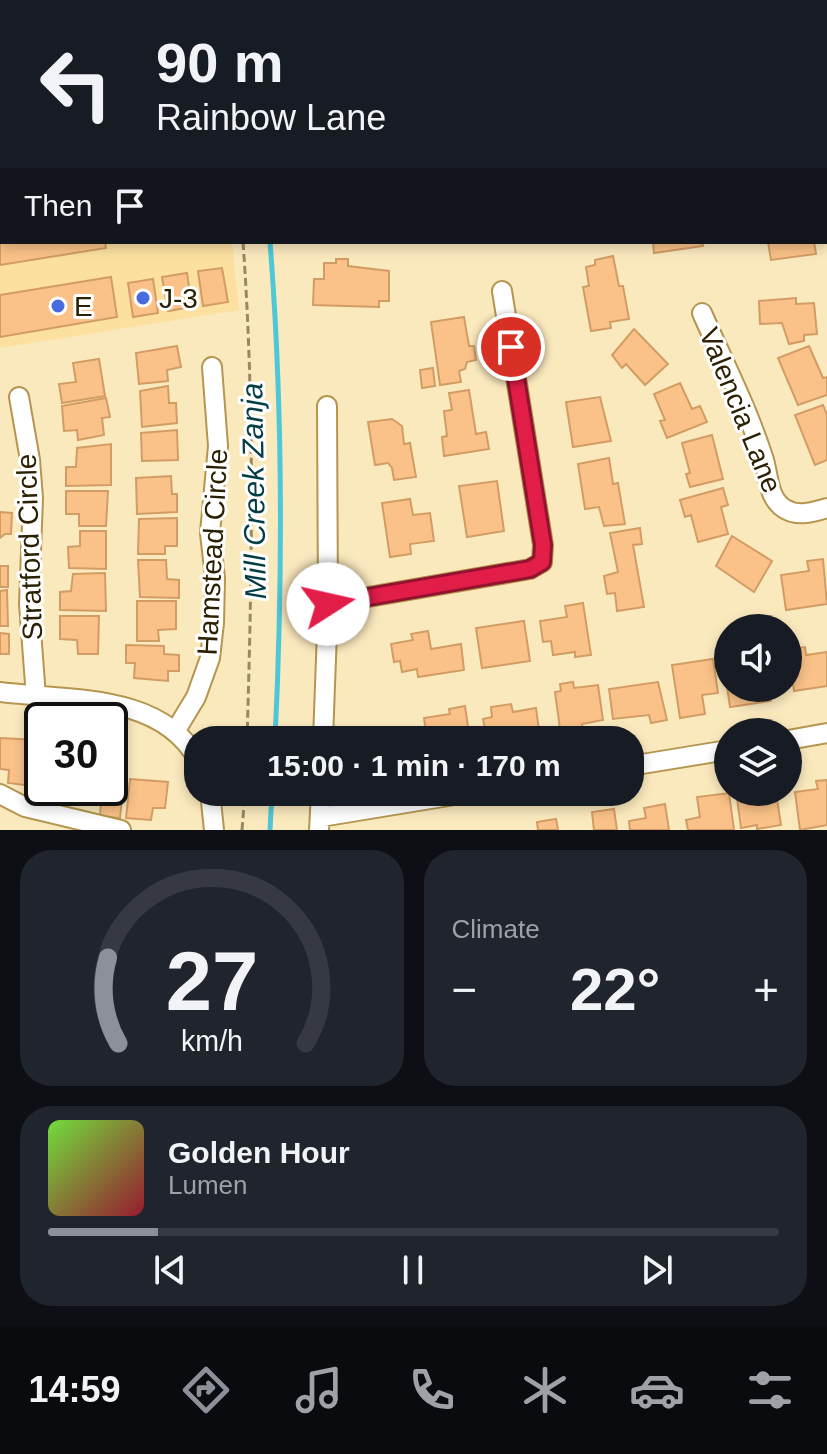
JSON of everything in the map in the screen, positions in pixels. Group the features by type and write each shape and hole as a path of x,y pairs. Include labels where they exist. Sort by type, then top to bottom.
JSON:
{"street":[{"path":"328,604 530,569 542,562 543,545 502,291"},
{"name":"Valencia Lane","path":"702,313 760,448 776,501 787,510 801,514 827,508"},
{"name":"Hamstead Circle","path":"176,730 196,697 210,658 214,623 215,578 210,533 218,446 212,367"},
{"name":"Stratford Circle","path":"19,397 33,498 29,604 36,697"},
{"path":"324,726 328,604 327,406"},
{"path":"0,692 125,706 176,730 184,741"},
{"path":"802,737 827,733"},
{"path":"644,764 714,752"},
{"path":"0,794 25,807 121,830"},
{"path":"211,806 214,830"},
{"path":"320,824 406,806"}],"path":[{"path":"243,244 249,370 252,575 247,726"},
{"path":"242,830 244,806"}],"shaded area":[{"path":"0,244 232,244 239,310 0,348"}],"building":[{"path":"0,244 105,244 106,248 0,265"},
{"path":"653,244 703,246 654,253"},
{"path":"768,244 814,244 816,254 771,260"},
{"path":"613,256 629,319 610,322 611,328 591,331 583,287 589,286 586,267 595,265 595,260"},
{"path":"336,259 348,259 348,266 389,271 389,301 379,301 379,307 313,305 314,279 324,279 324,263 336,263"},
{"path":"222,268 228,302 203,306 198,271"},
{"path":"187,273 192,307 168,311 162,277"},
{"name":"E","path":"111,277 117,317 0,337 0,295"},
{"name":"J-3","path":"153,279 158,313 133,317 128,283"},
{"path":"796,298 796,304 814,303 817,334 804,335 804,341 789,344 782,323 760,324 759,301"},
{"path":"464,317 469,346 474,346 476,360 467,362 465,369 459,371 461,382 440,385 431,322"},
{"path":"634,329 668,364 645,385 626,364 622,368 612,355"},
{"path":"177,346 181,367 167,370 168,381 139,384 136,353"},
{"path":"809,346 823,378 827,377 827,395 798,405 778,358"},
{"path":"99,359 105,396 62,403 59,384 76,382 73,363"},
{"path":"433,368 435,386 422,388 420,370"},
{"path":"680,383 692,409 700,406 707,422 667,438 660,421 665,420 654,394"},
{"path":"168,386 169,403 176,403 177,423 142,427 140,391"},
{"path":"469,390 476,434 486,432 489,449 444,456 442,437 447,436 444,411 452,410 449,393"},
{"path":"600,397 611,441 573,447 566,402"},
{"path":"106,398 110,417 102,418 104,435 78,440 77,430 64,431 62,406"},
{"path":"823,405 827,415 827,460 815,465 795,415"},
{"path":"392,419 402,426 404,444 410,443 416,477 394,480 388,463 375,465 368,422"},
{"path":"177,430 178,460 142,461 141,433"},
{"path":"712,435 723,479 690,487 686,474 690,473 682,443"},
{"path":"111,444 111,485 66,486 66,467 76,467 77,448"},
{"path":"609,458 613,484 618,483 625,524 604,526 599,507 585,509 578,464"},
{"path":"171,476 172,494 177,494 177,512 137,514 136,478"},
{"path":"497,481 504,531 467,537 459,486"},
{"path":"723,488 728,505 721,507 728,534 698,542 691,515 685,517 680,500"},
{"path":"66,491 108,491 106,526 79,526 79,514 66,514"},
{"path":"410,499 413,515 430,513 434,541 410,544 411,554 390,557 382,503"},
{"path":"0,512 12,513 11,534 0,538"},
{"path":"177,518 177,546 165,546 165,554 138,554 139,519"},
{"path":"640,528 642,544 633,545 644,607 617,611 615,593 607,594 604,576 618,572 610,533"},
{"path":"80,531 106,531 106,569 69,568 68,547 80,546"},
{"path":"732,536 772,561 754,592 716,566"},
{"path":"823,559 827,604 786,610 781,575 809,571 807,561"},
{"path":"138,560 166,560 167,579 179,580 179,598 140,597"},
{"path":"0,566 8,566 8,587 0,587"},
{"path":"105,573 106,611 60,610 60,592 71,591 73,574"},
{"path":"7,590 8,626 0,626 0,591"},
{"path":"137,601 176,601 176,629 158,630 159,641 137,641"},
{"path":"583,603 591,655 575,657 575,652 553,655 551,641 543,642 540,621 567,617 565,606"},
{"path":"60,616 99,616 98,654 78,654 77,640 60,639"},
{"path":"524,621 530,661 482,668 476,628"},
{"path":"428,631 431,649 461,644 464,670 418,677 417,669 402,672 400,661 394,662 391,644 413,640 411,634"},
{"path":"0,633 9,634 9,654 0,654"},
{"path":"126,645 164,646 164,654 179,655 179,671 168,671 168,681 134,678 135,663 126,663"},
{"path":"802,647 805,647 806,655 827,652 827,686 802,690"},
{"path":"713,659 714,694 702,695 705,714 680,718 672,665"},
{"path":"573,682 574,688 598,685 603,720 582,726 560,726 555,692 561,691 560,684"},
{"path":"658,682 667,720 651,723 649,715 613,719 609,689"},
{"path":"729,702 764,702 730,707"},
{"path":"511,704 513,712 536,708 538,726 484,726 483,719 492,717 491,707"},
{"path":"465,706 468,726 425,726 424,718 450,714 449,709"},
{"path":"0,738 24,739 24,785 8,783 9,770 0,769"},
{"path":"130,779 168,782 165,808 153,808 151,820 126,818"},
{"path":"827,780 827,825 800,830 797,806 802,806 802,791 818,789 816,781"},
{"path":"714,795 714,806 731,806 734,830 688,830 686,820 700,817 697,797"},
{"path":"665,804 669,830 630,830 629,821 646,818 644,808"},
{"path":"101,806 121,806 120,818 100,816"},
{"path":"738,806 778,806 781,825 741,828"},
{"path":"614,809 617,830 594,830 592,812"},
{"path":"556,819 558,830 538,830 537,822"}],"waterway":[{"name":"Mill Creek Zanja","path":"270,244 280,491 275,726"},
{"name":"Mill Creek Zanja","path":"270,830 271,806"}],"place":[{"name":"J-3","path":"143,298"},
{"name":"E","path":"58,306"}],"route":[{"path":"328,604 530,569 542,562 543,545 511,347"}]}
